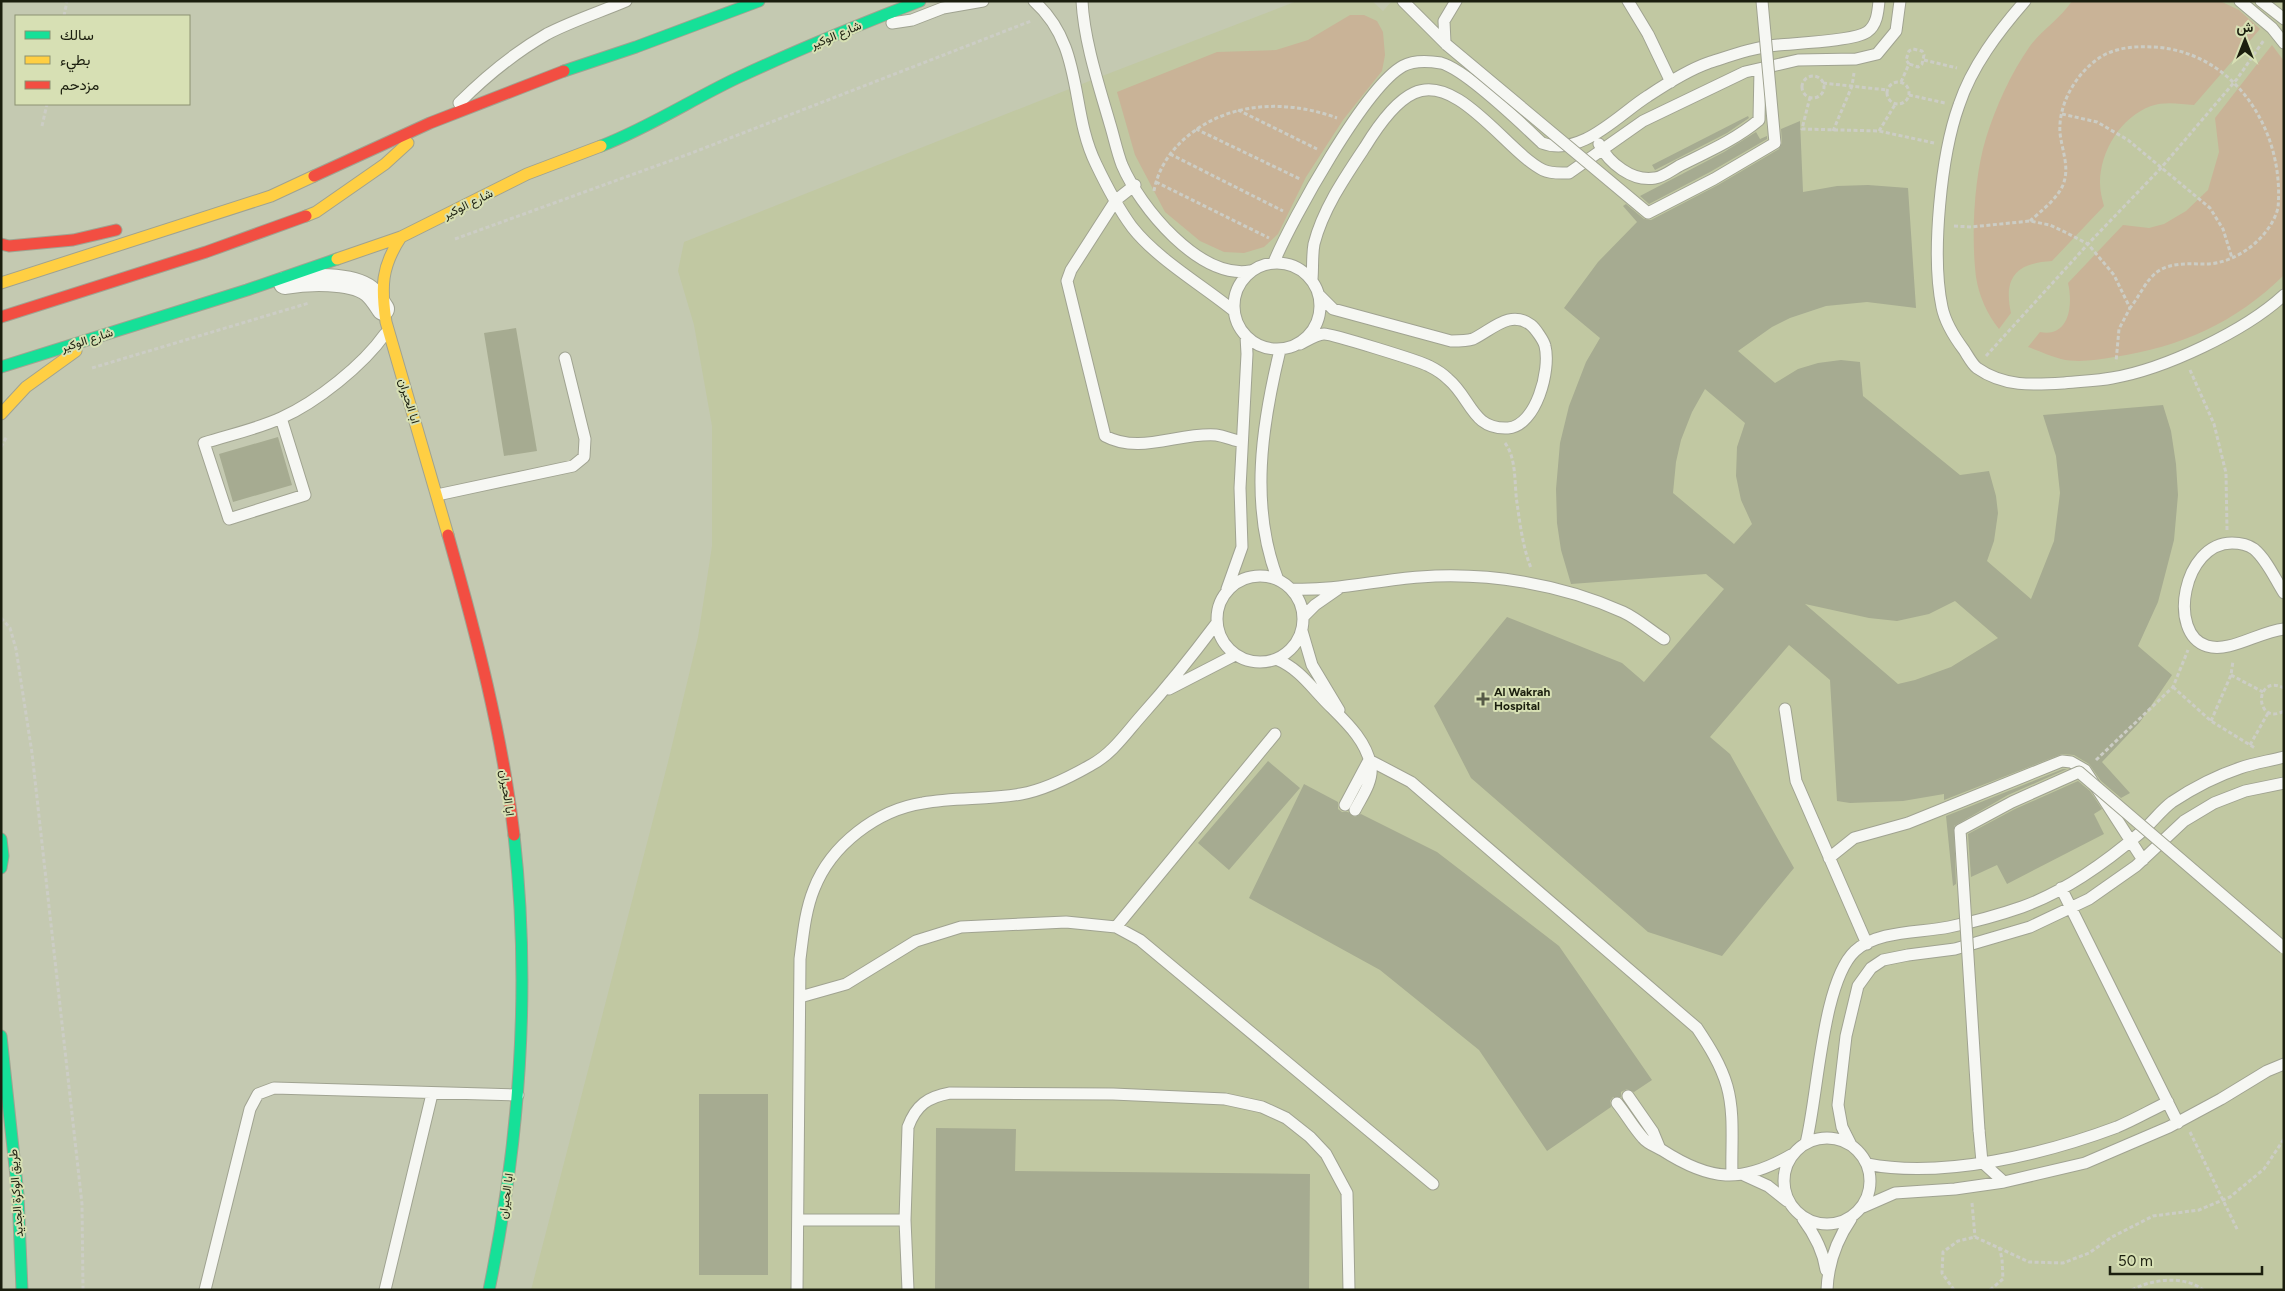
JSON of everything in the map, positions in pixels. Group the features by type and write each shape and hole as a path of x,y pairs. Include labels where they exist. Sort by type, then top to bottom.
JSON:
{"main road":[{"path":"1,283 271,196 444,117 573,67 636,47 759,1"},
{"name":"شارع الوكير","path":"1,368 248,290 401,237 527,174 622,138 736,79 844,31 920,1"},
{"path":"1,318 206,252 316,212 385,164 430,123"},
{"path":"165,218 218,213"},
{"path":"1,244 9,246 73,240 128,226"},
{"name":"ابا الحيران","path":"401,237 389,252 385,264 386,320 437,495 486,676 508,794 520,910 523,1012 518,1095 507,1195 489,1290"},
{"path":"1,414 30,385 98,336"},
{"path":"1,839 3,856 1,868"},
{"name":"طريق الوكرة الجديد","path":"1,1036 18,1195 22,1290"}],"street":[{"name":"ابا الحيران","path":"248,290 289,282 335,280 364,287 376,298 386,320"}],"lane":[{"path":"444,117 487,75 516,54 549,33 626,1"},
{"path":"844,31 912,20 943,8 983,1"},
{"path":"1034,1 1048,14 1060,32 1095,162 1132,227 1158,252 1234,311"},
{"path":"1082,1 1104,102 1123,165 1135,185 1167,230 1205,261 1237,273 1250,271 1274,262 1288,264 1301,269 1312,278 1320,296 1321,310 1318,324 1300,344"},
{"path":"1403,1 1446,44 1648,214 1714,179 1775,143 1762,1"},
{"path":"1446,44 1444,21 1456,1"},
{"path":"1628,1 1648,34 1672,82"},
{"path":"1274,262 1296,217 1351,124 1377,90 1403,66 1420,61 1442,64 1465,76 1542,143 1560,146 1595,136 1648,96 1705,64 1745,52 1778,45 1852,38 1867,32 1874,25 1879,1"},
{"path":"1312,278 1316,240 1334,196 1371,138 1398,106 1413,93 1427,90 1444,92 1461,101 1525,158 1543,170 1555,173 1569,173 1644,121 1744,72 1798,60 1856,59 1877,54 1896,31 1900,1"},
{"path":"2025,1 2002,27 1973,72 1958,106 1949,146 1938,225 1938,275 1942,308 1955,338 1976,367 2002,382 2032,386 2112,378 2184,355 2229,334 2269,309 2284,295"},
{"path":"2261,1 2284,19"},
{"path":"2242,2 2272,28 2284,43"},
{"path":"1595,136 1602,150 1628,174 1640,178 1656,178 1740,135 1759,120 1760,69"},
{"path":"1135,185 1116,200 1071,270 1067,280 1105,436 1113,440 1133,444 1216,435 1242,442"},
{"path":"1250,271 1240,283 1234,296 1234,311 1238,325 1246,336 1256,344 1280,350 1324,334 1428,366 1448,378 1466,400 1472,412 1495,428 1515,428 1528,418 1539,397 1546,370 1546,346 1532,325 1518,318 1506,319 1471,340 1451,341 1333,309 1320,296"},
{"path":"281,418 305,494 229,519 204,443 281,418 347,375 376,347 386,320"},
{"path":"1226,592 1236,582 1250,577 1264,576 1278,580 1292,589 1300,602 1304,616 1302,631 1288,653 1276,660 1248,661 1235,655 1226,647 1216,624 1218,607 1226,592 1242,547 1240,488 1248,354 1246,336"},
{"path":"1278,580 1267,549 1261,467 1263,433 1280,350"},
{"path":"437,495 573,466 584,457 585,439 565,358"},
{"path":"2284,593 2267,565 2254,549 2242,543 2227,543 2213,547 2200,558 2190,572 2185,610 2187,625 2194,636 2205,646 2235,646 2269,631 2284,629"},
{"path":"1292,589 1342,587 1422,577 1474,577 1538,584 1583,596 1625,613 1664,640"},
{"path":"1304,616 1328,595 1342,587"},
{"path":"798,1290 800,1220 800,959 805,921 814,888 830,860 856,834 889,812 921,803 1022,794 1060,781 1093,764 1113,747 1165,691 1216,624"},
{"path":"1302,631 1312,664 1332,696 1340,714"},
{"path":"1165,691 1235,655"},
{"path":"1276,660 1297,670 1340,714 1361,741 1369,760 1411,782 1697,1028 1709,1046 1727,1086 1731,1121 1732,1175"},
{"path":"1785,709 1796,781 1868,944"},
{"path":"1116,927 1276,734"},
{"path":"1806,1143 1812,1121 1825,1032 1838,977 1855,951 1875,940 1950,927 2022,907 2078,880 2154,822 2170,803 2205,783 2241,768 2280,759"},
{"path":"1350,808 1369,760"},
{"path":"1829,858 1854,838 1908,823 2054,763 2071,762 2085,770 2143,860"},
{"path":"2004,1182 1982,1162 1960,830 2012,802 2079,772 2284,948"},
{"path":"1827,1286 1831,1258 1839,1236 1852,1217 1862,1207 1869,1194 1871,1179 1867,1164 1851,1145 1842,1127 1838,1105 1850,1019 1858,986 1871,968 1883,960 1972,946 2030,927 2089,899 2143,860 2184,821 2214,803 2245,791 2284,783"},
{"path":"2061,888 2168,1102 2181,1121"},
{"path":"800,997 846,984 916,940 960,927 1066,922 1116,927 1140,940 1433,1184"},
{"path":"1862,1207 1895,1193 1970,1187 2004,1182 2085,1163 2181,1121 2284,1064"},
{"path":"205,1290 250,1109 258,1094 274,1088 518,1095"},
{"path":"908,1290 905,1220 908,1127 912,1116 920,1105 932,1097 950,1092 1113,1094 1225,1099 1262,1107 1286,1118 1310,1137 1326,1154 1347,1193 1349,1290"},
{"path":"385,1290 432,1094"},
{"path":"1628,1096 1653,1132 1660,1150"},
{"path":"1867,1164 1911,1170 1982,1162 2071,1141 2118,1126 2168,1102"},
{"path":"1617,1103 1642,1137 1660,1150 1692,1168 1709,1173 1744,1175 1756,1172 1793,1154 1806,1143 1829,1138 1851,1145"},
{"path":"1789,1203 1784,1191 1783,1178 1786,1165 1793,1154"},
{"path":"1744,1175 1768,1186 1789,1203 1802,1218 1816,1237 1824,1258 1827,1286"},
{"path":"1802,1218 1814,1223 1827,1225 1840,1223 1852,1217"},
{"path":"800,1220 905,1220"}],"path":[{"path":"64,15 67,1"},
{"path":"447,242 689,154 1048,14"},
{"path":"1976,367 2088,244 2162,168 2237,79 2272,28"},
{"path":"2030,221 2048,205 2062,186 2066,172 2060,133 2062,114 2068,92 2096,60 2115,50 2135,46 2169,47 2192,54 2237,79 2257,104 2267,121"},
{"path":"1901,82 1909,64 1906,55 1913,49 1922,51 1924,60"},
{"path":"1833,130 1852,86 1856,59"},
{"path":"1924,60 1973,72"},
{"path":"1909,64 1918,66 1924,60"},
{"path":"1810,97 1802,90 1805,79 1815,76 1823,84 1887,90"},
{"path":"1901,82 1909,90 1909,95 1901,104 1896,104 1890,101 1887,90 1890,85 1901,82"},
{"path":"1810,97 1821,94 1823,84"},
{"path":"1909,95 1958,106"},
{"path":"1810,97 1802,128 1879,131 1949,146"},
{"path":"1879,131 1896,104"},
{"path":"42,126 47,105"},
{"path":"1151,210 1156,182 1170,154 1195,128 1237,110 1289,107 1316,110 1351,124"},
{"path":"1237,110 1332,157"},
{"path":"2062,114 2097,122 2128,140 2210,208 2223,229 2232,258"},
{"path":"1195,128 1314,186"},
{"path":"1170,154 1296,217"},
{"path":"2112,378 2118,351 2119,329 2130,308 2158,271 2185,263 2207,264 2232,258 2250,247 2268,229 2278,209 2284,182 2282,173"},
{"path":"1156,182 1282,244"},
{"path":"1938,225 1971,227 2030,221 2050,225 2088,244 2114,276 2130,308"},
{"path":"87,370 111,361 317,301"},
{"path":"2184,355 2214,424 2226,472 2227,543"},
{"path":"1495,428 1511,451 1517,504 1527,557 1538,584"},
{"path":"1,447 12,430"},
{"path":"1,618 10,628 16,649 32,753 82,1204 83,1290"},
{"path":"2085,770 2174,687 2194,636"},
{"path":"2211,721 2231,675 2235,646"},
{"path":"2231,675 2262,692"},
{"path":"2283,686 2268,686 2262,692 2260,699 2262,706 2268,713 2275,714 2284,711"},
{"path":"2174,687 2211,721 2250,745 2280,759"},
{"path":"2250,745 2268,713"},
{"path":"2181,1121 2238,1231"},
{"path":"1954,1290 1942,1273 1943,1252 1958,1240 1975,1237 1999,1246 2029,1262 2062,1263 2089,1253 2112,1237 2153,1216 2199,1210 2230,1197 2264,1169 2284,1139"},
{"path":"1970,1187 1975,1237"},
{"path":"1990,1290 2003,1279 1999,1246"},
{"path":"2132,1290 2139,1286 2164,1280 2195,1284 2203,1290"}],"shaded area":[{"name":"Al Wakrah Hospital","path":"1297,1 1372,1 1383,11 1392,1 2284,1 2284,1290 531,1290 668,762 698,637 712,546 712,426 694,325 678,271 684,242 1097,78"},
{"path":"2072,1 2220,1 2239,10 2260,29 2194,105 2156,104 2140,111 2122,127 2108,147 2101,171 2100,189 2104,206 2052,261 2030,265 2015,274 2009,290 2011,313 1999,329 1984,304 1976,277 1974,225 1976,188 1982,153 1994,114 2017,67 2035,40"},
{"path":"1350,15 1364,15 1377,21 1383,32 1385,55 1382,71 1343,120 1306,177 1278,234 1264,247 1244,253 1224,252 1200,241 1165,212 1135,155 1117,92 1217,52 1276,50 1308,40"},
{"path":"2272,45 2284,61 2284,275 2246,307 2226,319 2206,330 2162,347 2139,353 2080,361 2061,359 2028,347 2040,332 2058,330 2063,325 2069,309 2068,283 2123,225 2149,228 2164,224 2186,211 2208,190 2219,152 2215,118"}],"building":[{"path":"1748,116 1749,118 1727,133 1655,170 1652,165"},
{"path":"1800,121 1803,192 1837,186 1868,185 1908,188 1916,308 1867,302 1826,306 1790,318 1772,327 1738,351 1775,383 1798,369 1818,363 1841,360 1860,362 1863,396 1960,475 1989,471 1996,496 1998,513 1994,541 1987,561 2031,599 2054,541 2060,493 2056,456 2043,415 2163,405 2171,431 2176,464 2178,495 2174,540 2158,602 2138,646 2172,675 2140,722 2102,762 2130,793 2121,798 2101,781 2089,764 2074,755 2062,754 1944,800 1944,794 1903,801 1850,803 1837,801 1830,680 1789,645 1710,737 1730,754 1794,868 1722,956 1648,932 1471,778 1434,706 1507,617 1622,663 1644,682 1724,589 1706,574 1571,584 1561,550 1557,523 1556,489 1560,443 1569,406 1586,362 1600,338 1564,308 1598,262 1637,222 1623,206 1626,204 1644,219 1651,220 1718,185 1779,149 1782,143 1781,129","holes":["1705,389 1745,423 1737,447 1736,476 1741,500 1752,524 1734,544 1673,493 1676,462 1681,440 1692,412","1955,601 1998,638 1951,667 1898,684 1805,604 1869,618 1897,621 1929,614"]},
{"path":"1756,132 1760,139 1767,136 1767,139 1649,204 1640,196 1724,152"},
{"path":"516,328 537,451 504,456 484,333"},
{"path":"278,437 292,485 233,502 219,454"},
{"path":"1268,761 1300,788 1229,870 1198,843"},
{"path":"2067,769 2008,795 1954,826 1956,884 1953,886 1946,816"},
{"path":"2078,781 2090,791 2102,809 2094,814 2104,834 2007,884 1997,865 1971,877 1968,834 2015,809"},
{"path":"1304,784 1338,802 1338,809 1342,812 1348,812 1355,817 1361,814 1437,852 1559,946 1652,1080 1634,1092 1627,1089 1621,1092 1621,1097 1613,1097 1610,1101 1611,1107 1547,1151 1479,1050 1380,970 1249,898"},
{"path":"699,1094 768,1094 768,1275 699,1275"},
{"path":"936,1128 1016,1129 1015,1171 1310,1174 1309,1290 935,1290"}],"traffic: fast":[{"path":"564,71 636,47 759,1"},
{"path":"601,146 636,131 720,86 828,38 920,1"},
{"path":"1,367 247,290 337,259"},
{"path":"489,1290 500,1234 508,1177 520,1064 522,950 514,835"},
{"path":"1,839 3,856 1,868"},
{"path":"1,1036 18,1195 22,1290"}],"traffic: slow":[{"path":"306,216 316,212 385,164 408,143"},
{"path":"337,259 401,237 527,174 601,146"},
{"path":"1,283 271,196 314,176"},
{"path":"401,237 394,248 384,278 383,298 386,322 448,535"},
{"path":"1,414 26,387 76,351"}],"traffic: jam":[{"path":"314,176 430,123 564,71"},
{"path":"1,317 206,252 306,216"},
{"path":"1,244 9,246 73,240 116,230"},
{"path":"448,535 487,684 503,759 514,835"}],"place":[{"name":"Al Wakrah Hospital","path":"1483,699"}]}
